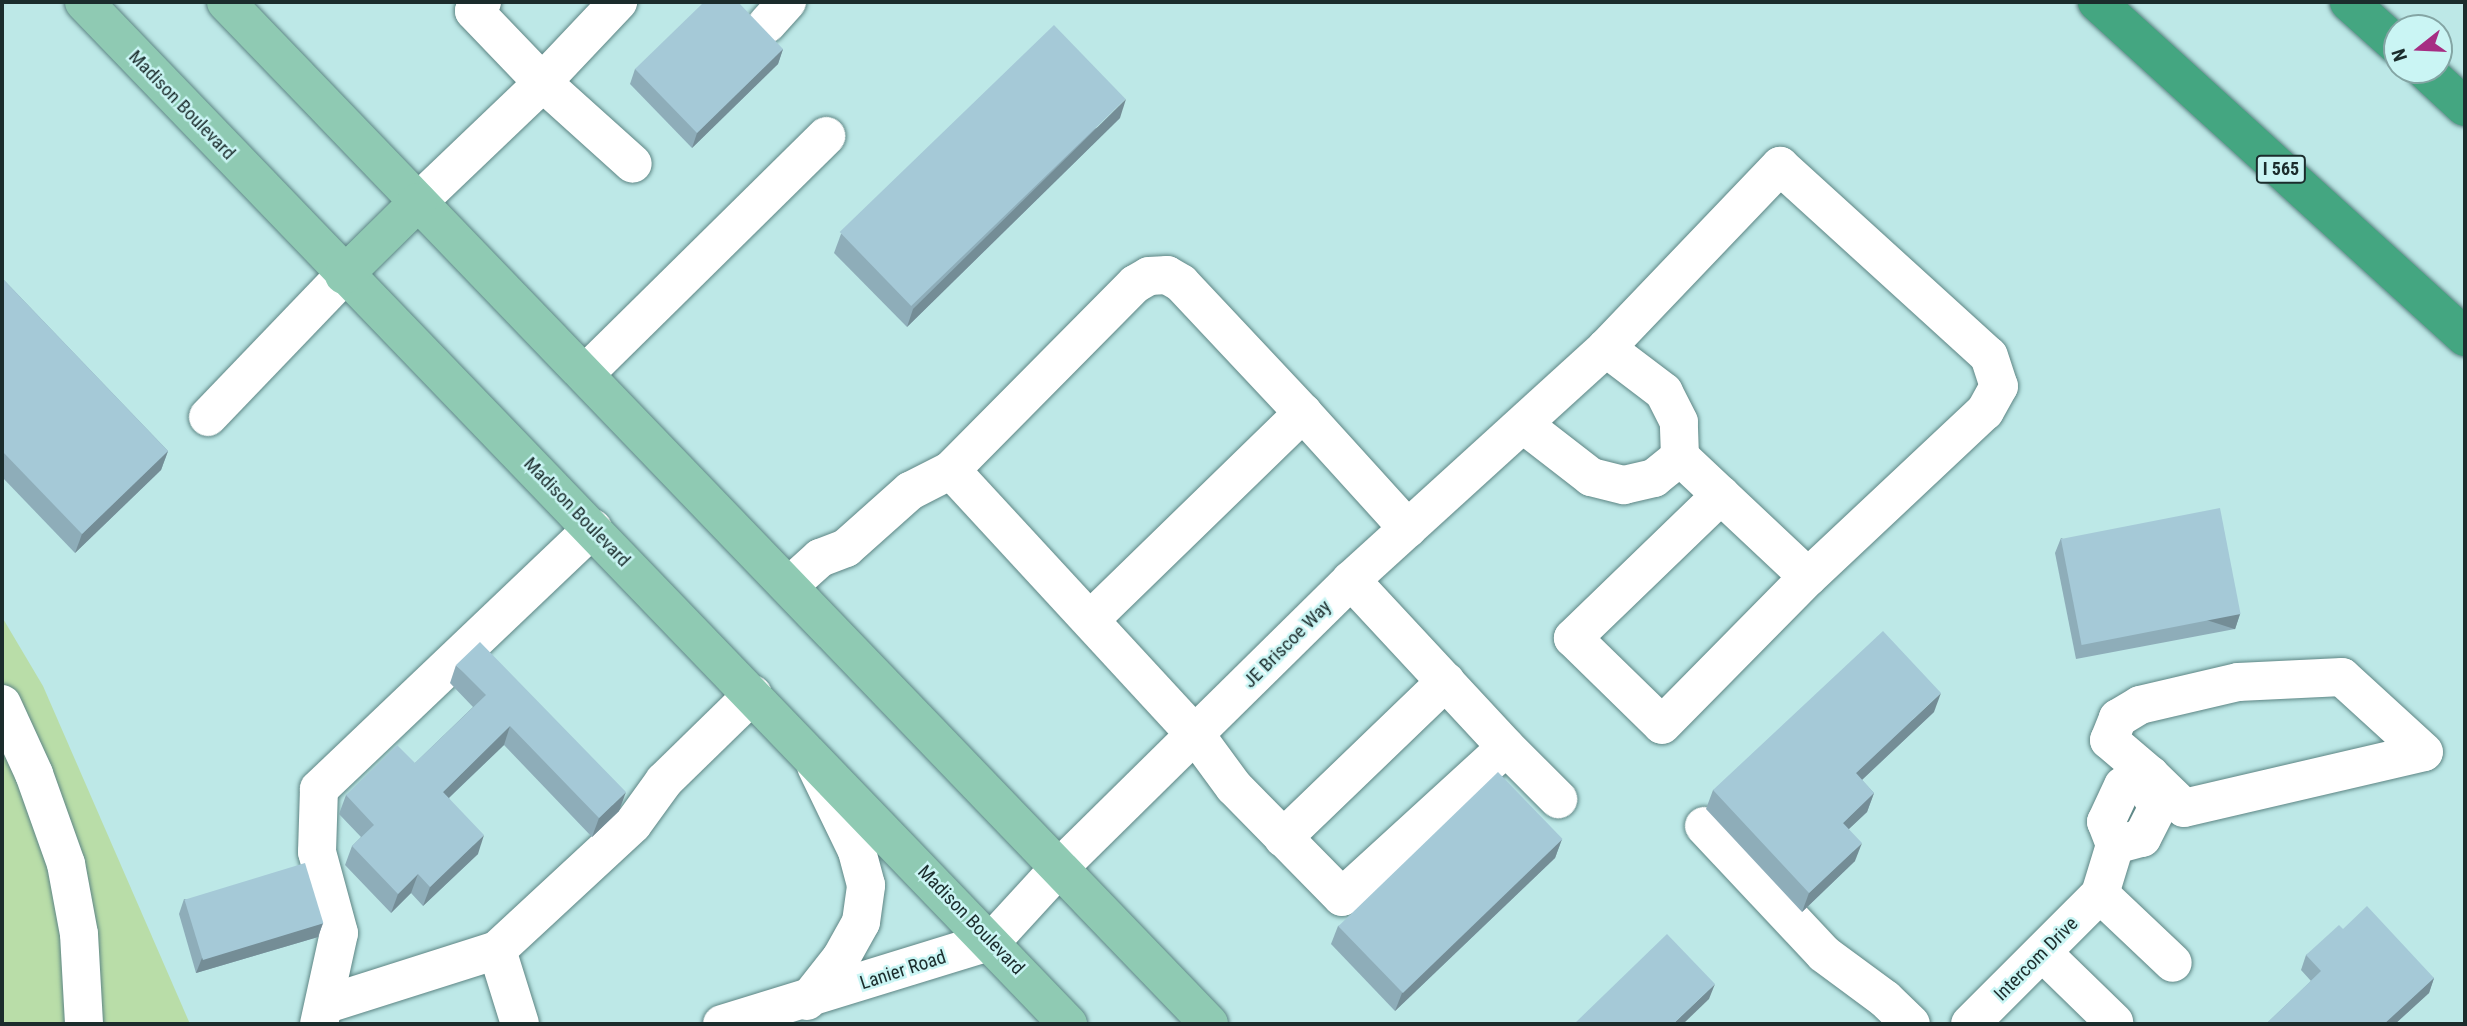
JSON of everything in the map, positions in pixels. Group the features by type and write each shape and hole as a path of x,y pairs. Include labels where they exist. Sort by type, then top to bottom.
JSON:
{"highway":[{"name":"I 565","path":"2096,2 2465,337"},
{"path":"2349,2 2383,32"},
{"path":"2440,84 2465,107"}],"main road":[{"name":"Madison Boulevard","path":"84,2 344,275 992,941 1068,1024"},
{"path":"226,2 789,586 1057,870 1209,1024"},
{"path":"344,275 418,202"}],"street":[{"path":"482,2 474,11 542,82 633,164"},
{"path":"418,202 542,82 618,2"},
{"path":"585,374 826,136"},
{"name":"JE Briscoe Way","path":"1057,870 1351,580 1606,348 1780,166 1989,356 1999,386 1985,411 1808,577"},
{"path":"208,417 344,275"},
{"path":"789,586 820,558 846,548 910,491 951,470 1135,284 1149,275 1167,275 1181,283 1408,529"},
{"path":"1606,348 1664,392 1679,422 1680,457 1721,495 1808,577 1662,725 1573,638 1721,495"},
{"path":"1091,619 1303,413"},
{"path":"1524,425 1591,477 1624,485 1654,478 1680,457"},
{"path":"951,470 1195,734 1234,787 1342,897 1506,747"},
{"path":"322,1015 339,933 317,852 319,789 593,528"},
{"path":"1351,580 1558,799"},
{"path":"2147,780 2184,808 2424,752 2342,677 2238,682 2140,705 2118,718 2109,740 2147,780 2158,807 2142,838 2115,845 2100,894 2173,964"},
{"path":"1283,838 1446,681"},
{"path":"322,1015 497,950 633,824 664,781 753,694"},
{"path":"2,704 34,774 65,864 79,934 84,1024"},
{"path":"807,1001 841,958 861,922 866,885 857,851 811,755"},
{"path":"1704,826 1824,954 1885,999 1911,1024"},
{"name":"Lanier Road","path":"722,1024 807,1001 992,941 1057,870"},
{"name":"Intercom Drive","path":"1970,1024 2044,954 2100,894"},
{"path":"497,950 520,1024"},
{"path":"2044,954 2114,1022"}],"green space":[{"path":"2,617 43,686 190,1024 2,1024"}],"building":[{"path":"704,2 738,2 783,49 697,133 635,69"},
{"path":"1054,25 1126,99 911,306 840,232"},
{"path":"2,278 168,451 82,534 2,451"},
{"path":"2220,508 2241,614 2082,645 2061,539"},
{"path":"1883,631 1941,693 1856,773 1874,793 1843,823 1862,843 1809,893 1713,790"},
{"path":"480,642 626,792 599,818 510,726 443,792 484,835 430,887 418,874 398,894 352,846 374,825 346,795 397,745 415,763 486,695 456,665"},
{"path":"1498,772 1563,839 1403,993 1338,926"},
{"path":"305,863 323,923 203,960 185,900"},
{"path":"2367,906 2434,978 2384,1024 2266,1024 2321,971 2306,955 2339,925 2343,929"},
{"path":"1667,934 1715,984 1673,1024 1574,1024"}]}
